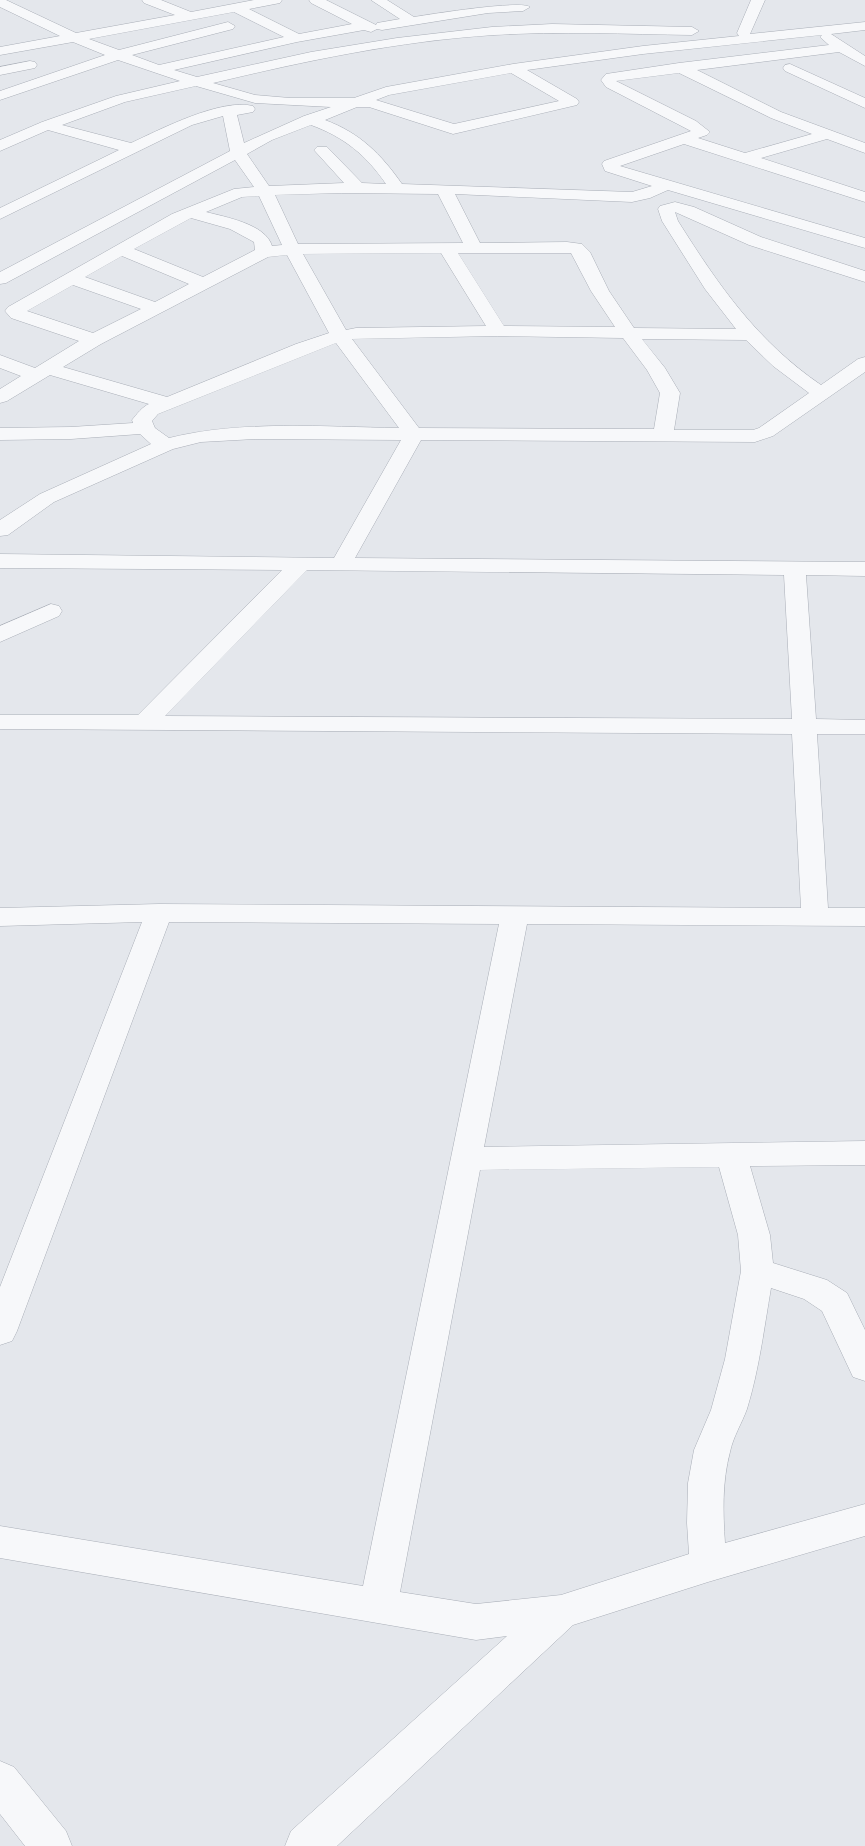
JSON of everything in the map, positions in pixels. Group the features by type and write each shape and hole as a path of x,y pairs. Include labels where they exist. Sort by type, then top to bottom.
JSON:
{"street":[{"path":"149,0 190,16"},
{"path":"2,51 190,16 234,5 275,0"},
{"path":"316,0 397,42"},
{"path":"378,0 412,21"},
{"path":"744,33 758,0"},
{"path":"0,2 68,39 160,70 191,83 255,99 340,107"},
{"path":"492,31 528,4"},
{"path":"160,70 297,38 368,26 528,4"},
{"path":"234,5 256,19 297,38"},
{"path":"445,5 459,14"},
{"path":"0,97 43,84 53,78 116,56 256,19"},
{"path":"2,277 266,137 340,107 411,85 513,68 643,50 865,26"},
{"path":"0,146 45,120 121,99 311,56 397,42 492,31 552,28 783,35"},
{"path":"819,31 841,48 861,59"},
{"path":"841,48 611,77 608,80 611,84 702,132 610,164 611,168 656,190 865,243"},
{"path":"643,50 770,112 865,148"},
{"path":"2,51 53,78"},
{"path":"762,72 861,59"},
{"path":"0,71 30,65"},
{"path":"0,214 187,122 229,110 299,110 381,106 453,129 572,102 513,68"},
{"path":"790,68 853,99"},
{"path":"706,81 734,76"},
{"path":"0,97 18,105"},
{"path":"229,110 238,153 264,190 292,249 340,336 414,435"},
{"path":"309,119 335,128 359,142 377,158 398,189"},
{"path":"45,120 134,148"},
{"path":"745,158 828,134"},
{"path":"684,139 865,196"},
{"path":"322,150 357,188"},
{"path":"94,340 17,314 14,310 189,212 240,192 357,188 444,189 632,197 656,190"},
{"path":"444,189 474,248"},
{"path":"818,397 748,335 720,299 670,221 666,209 675,206 688,210 755,241 865,277"},
{"path":"189,212 247,231 259,238 263,243 264,252"},
{"path":"446,248 498,331"},
{"path":"0,397 94,340 264,252 292,249 576,248 581,252 600,291 629,334 656,368 670,393 663,435"},
{"path":"121,250 203,283"},
{"path":"71,278 156,308"},
{"path":"166,445 144,428 142,420 151,410 303,348 340,336 498,331 716,336 748,335"},
{"path":"0,361 167,403"},
{"path":"0,530 47,498 166,445 201,436 255,433 755,436 766,432 865,363"},
{"path":"847,376 865,387"},
{"path":"0,434 81,433 144,428"},
{"path":"341,564 414,435"},
{"path":"0,561 865,569"},
{"path":"144,723 301,564"},
{"path":"795,568 814,917"},
{"path":"0,635 51,612"},
{"path":"0,722 865,727"},
{"path":"0,917 159,912 865,917"},
{"path":"0,1331 159,912"},
{"path":"378,1605 515,915"},
{"path":"466,1159 865,1153"},
{"path":"708,1566 705,1523 706,1483 712,1450 728,1410 742,1359 757,1271 754,1236 731,1155"},
{"path":"757,1271 815,1289 835,1302 865,1367"},
{"path":"0,1542 476,1622 561,1612 865,1520"},
{"path":"306,1846 561,1612"},
{"path":"0,1781 51,1846"}]}
